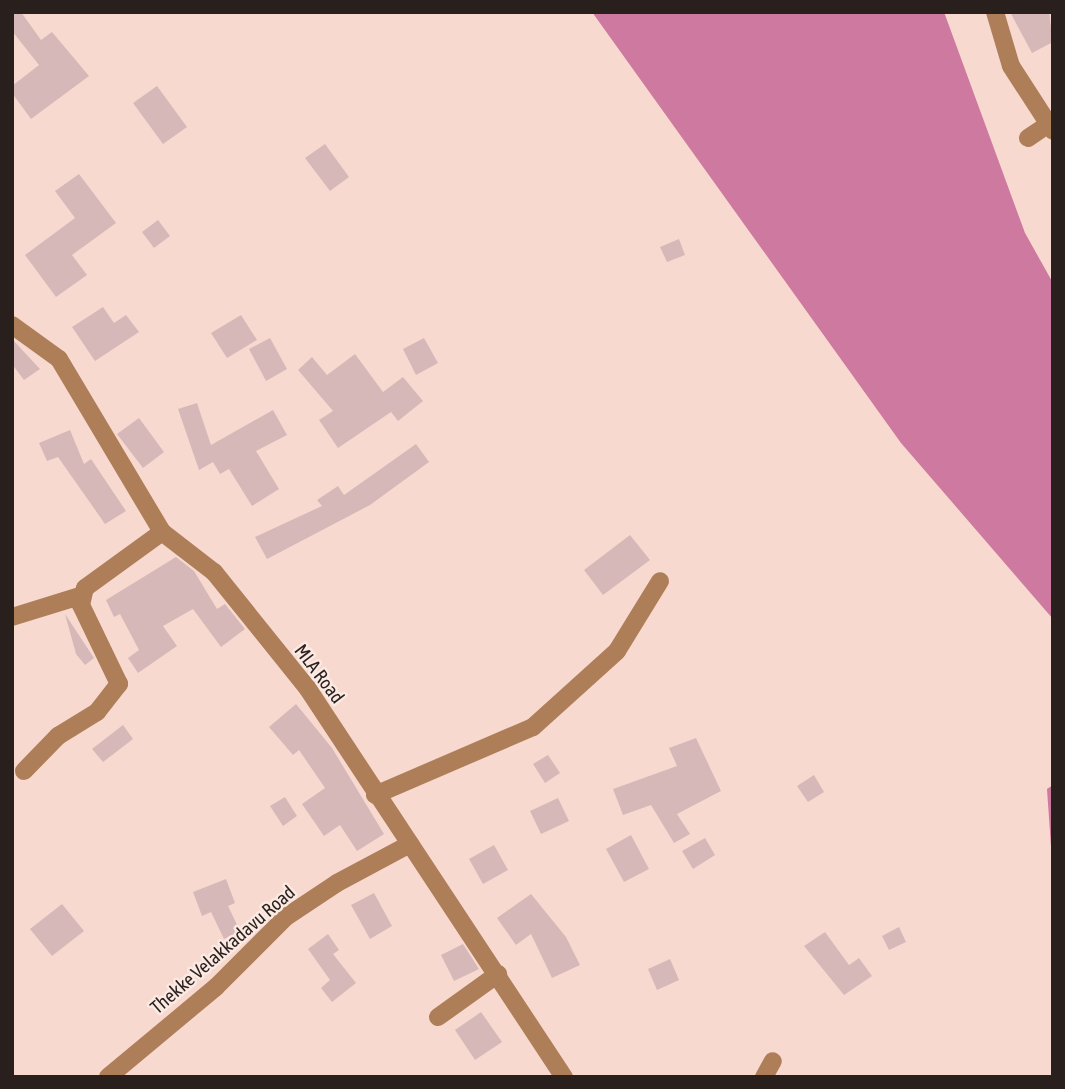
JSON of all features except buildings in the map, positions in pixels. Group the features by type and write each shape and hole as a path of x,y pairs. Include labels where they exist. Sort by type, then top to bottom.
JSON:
{"street":[{"path":"995,12 1011,66 1050,128 1028,138"},
{"name":"MLA Road","path":"12,325 59,359 162,532 214,572 308,689 375,795 498,974 564,1077"},
{"path":"24,772 58,736 97,712 119,684 81,605 85,588 162,532"},
{"path":"375,795 533,727 617,652 660,581"},
{"path":"12,617 83,595"},
{"name":"Thekke Velakkadavu Road","path":"108,1077 216,987 286,917 337,883 410,844"},
{"path":"438,1017 498,974"}],"shaded area":[{"path":"592,12 944,12 1025,233 1053,283 1053,619 901,443"},
{"path":"1053,785 1053,875 1047,789"}]}
